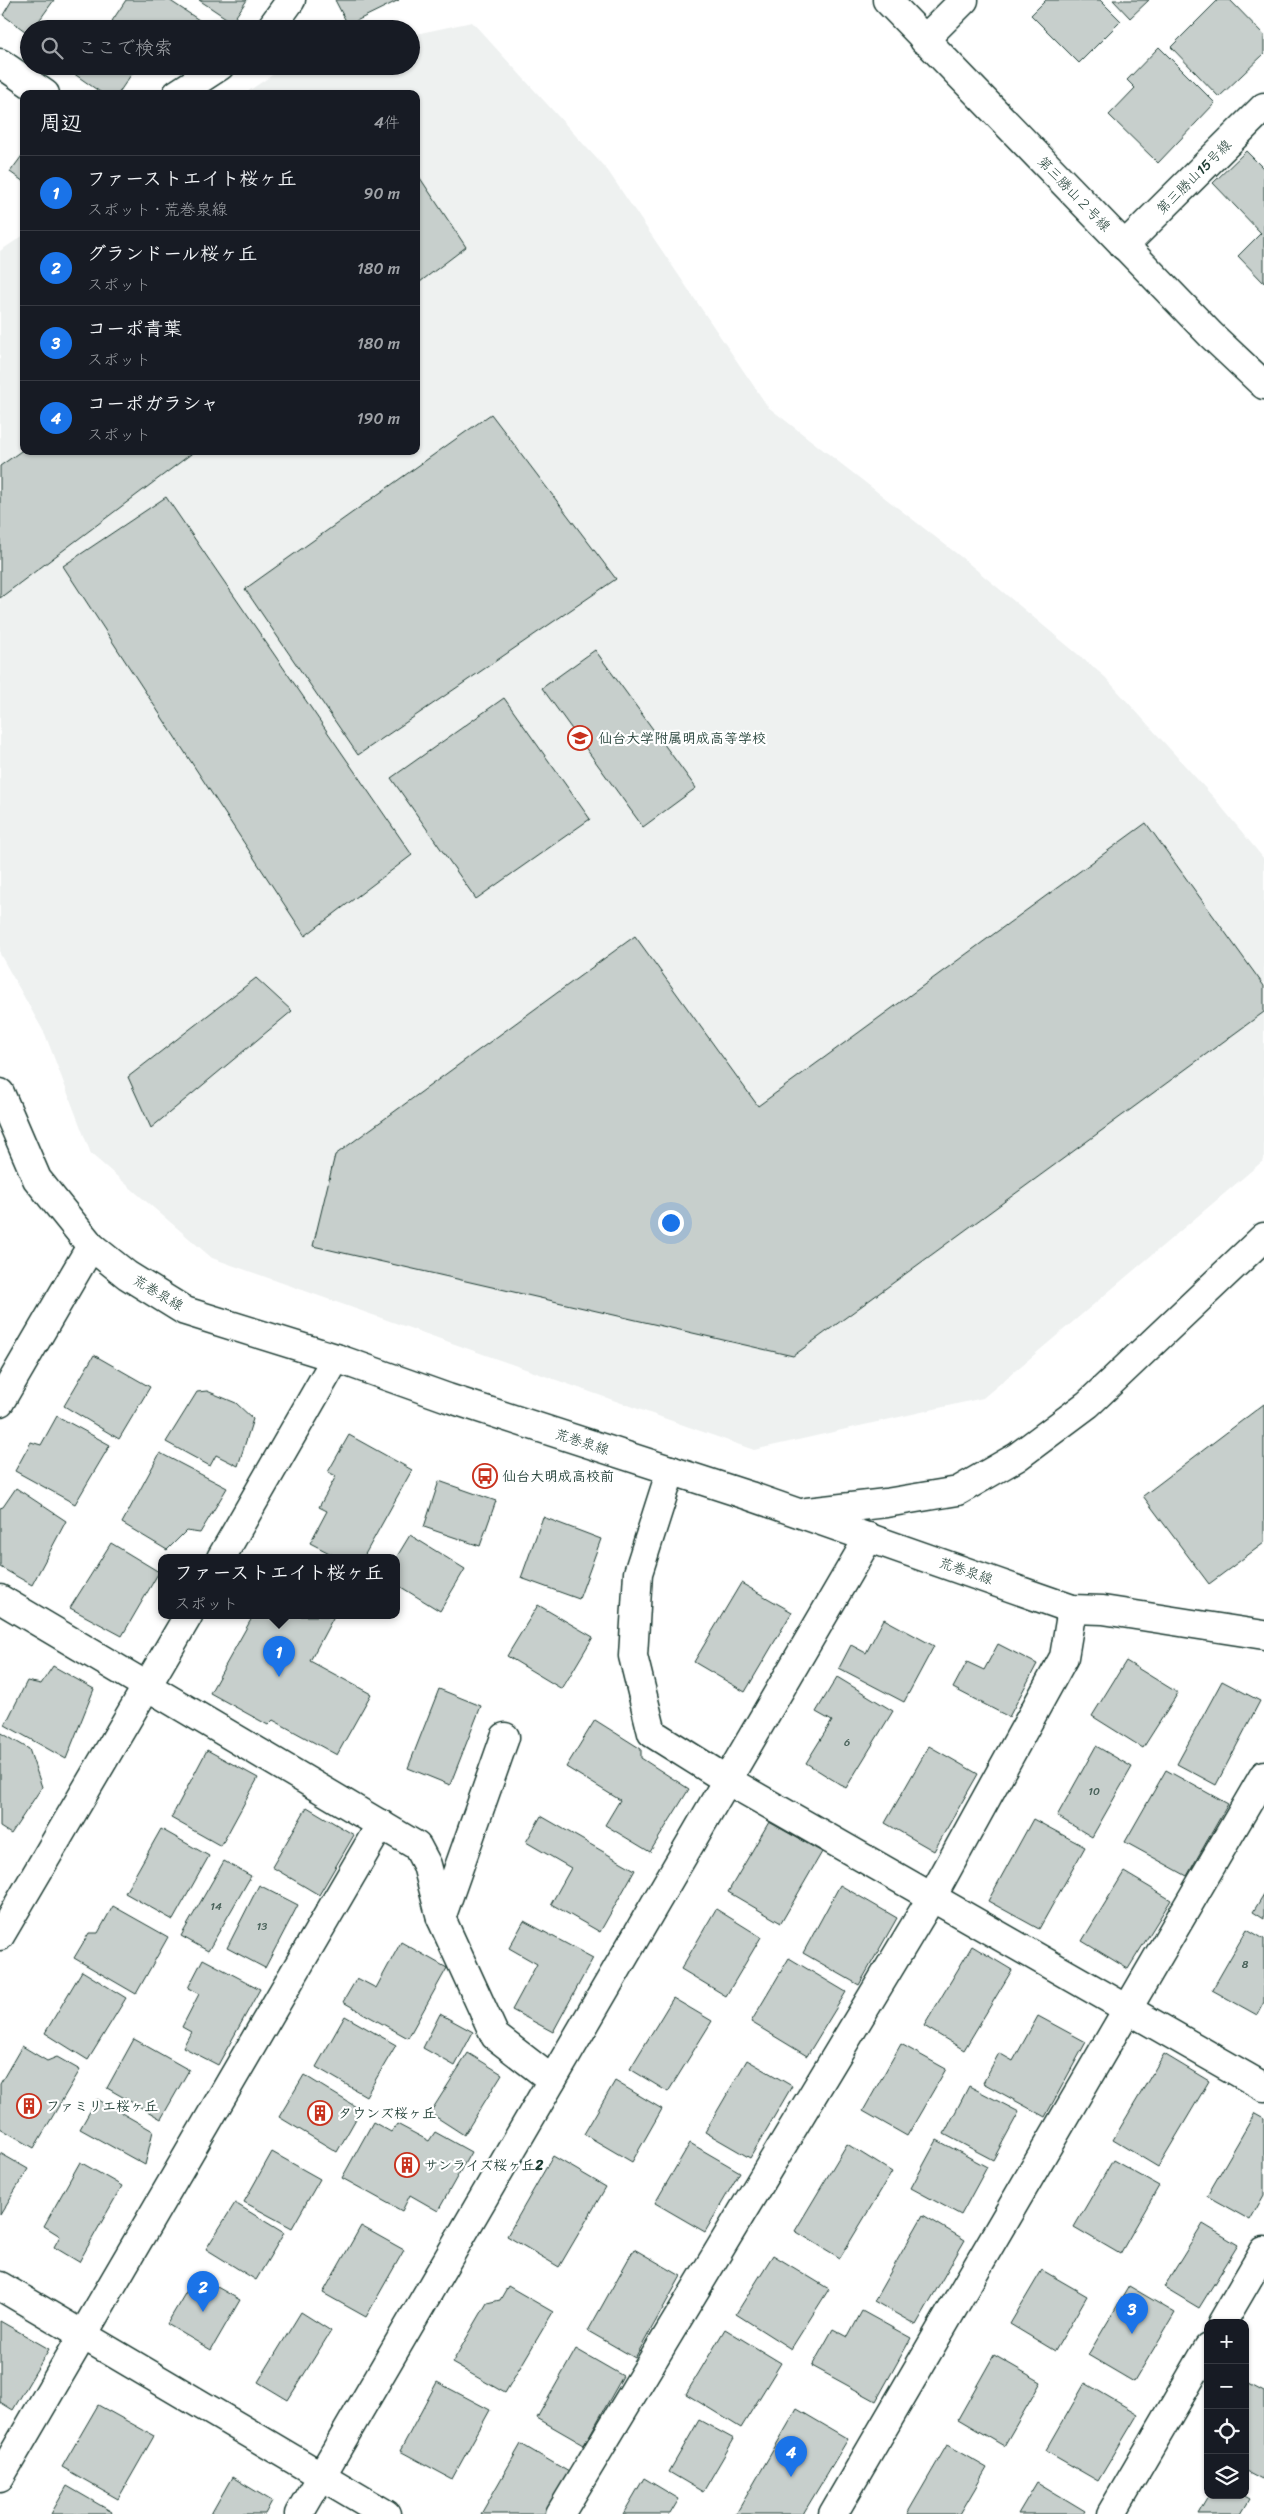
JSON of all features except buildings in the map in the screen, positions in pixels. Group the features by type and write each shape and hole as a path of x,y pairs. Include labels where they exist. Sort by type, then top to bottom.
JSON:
{"street":[{"path":"277,20 291,0"},
{"name":"第三勝山２号線","path":"887,0 1211,335 1264,385"},
{"path":"924,40 964,0"},
{"path":"0,63 38,90"},
{"path":"183,90 206,75"},
{"name":"第三勝山15号線","path":"1124,246 1264,107"},
{"name":"荒巻泉線","path":"0,1093 37,1179 91,1246 127,1275 184,1310 336,1358 448,1398 798,1512 1072,1608 1103,1610 1264,1635"},
{"path":"798,1512 886,1503 958,1491 1017,1457 1088,1404 1264,1238"},
{"path":"0,1402 91,1246"},
{"path":"223,1554 336,1358"},
{"path":"671,1470 638,1573 633,1656 652,1733 727,1780 1264,2087"},
{"path":"299,2514 869,1537"},
{"path":"0,1599 417,1846 427,1865 441,1918 495,2036 552,2080"},
{"path":"560,2514 932,1897 1064,1657 1072,1608"},
{"path":"0,1936 186,1619"},
{"path":"441,1918 505,1736"},
{"path":"833,2514 1264,1775"},
{"path":"0,2477 381,1824"},
{"path":"1224,2319 1264,2251"},
{"path":"0,2286 386,2514"},
{"path":"1111,2514 1204,2355"}],"shaded area":[{"name":"仙台大学附属明成高等学校","path":"472,22 608,171 768,407 961,557 1105,677 1215,799 1264,859 1264,1160 983,1398 754,1450 212,1258 91,1154 45,1034 0,954 0,251 20,238 20,455 420,455 420,90 250,90 272,75 420,75 420,33"}],"place":[{"name":"仙台大学附属明成高等学校","path":"580,738"},
{"name":"仙台大明成高校前","path":"485,1476"},
{"name":"ファーストエイト桜ヶ丘","path":"279,1677"},
{"name":"ファミリエ桜ヶ丘","path":"29,2106"},
{"name":"タウンズ桜ヶ丘","path":"320,2113"},
{"name":"サンライズ桜ヶ丘2","path":"407,2165"},
{"name":"グランドール桜ヶ丘","path":"203,2312"},
{"name":"コーポ青葉","path":"1132,2334"},
{"name":"コーポガラシャ","path":"791,2477"}]}
